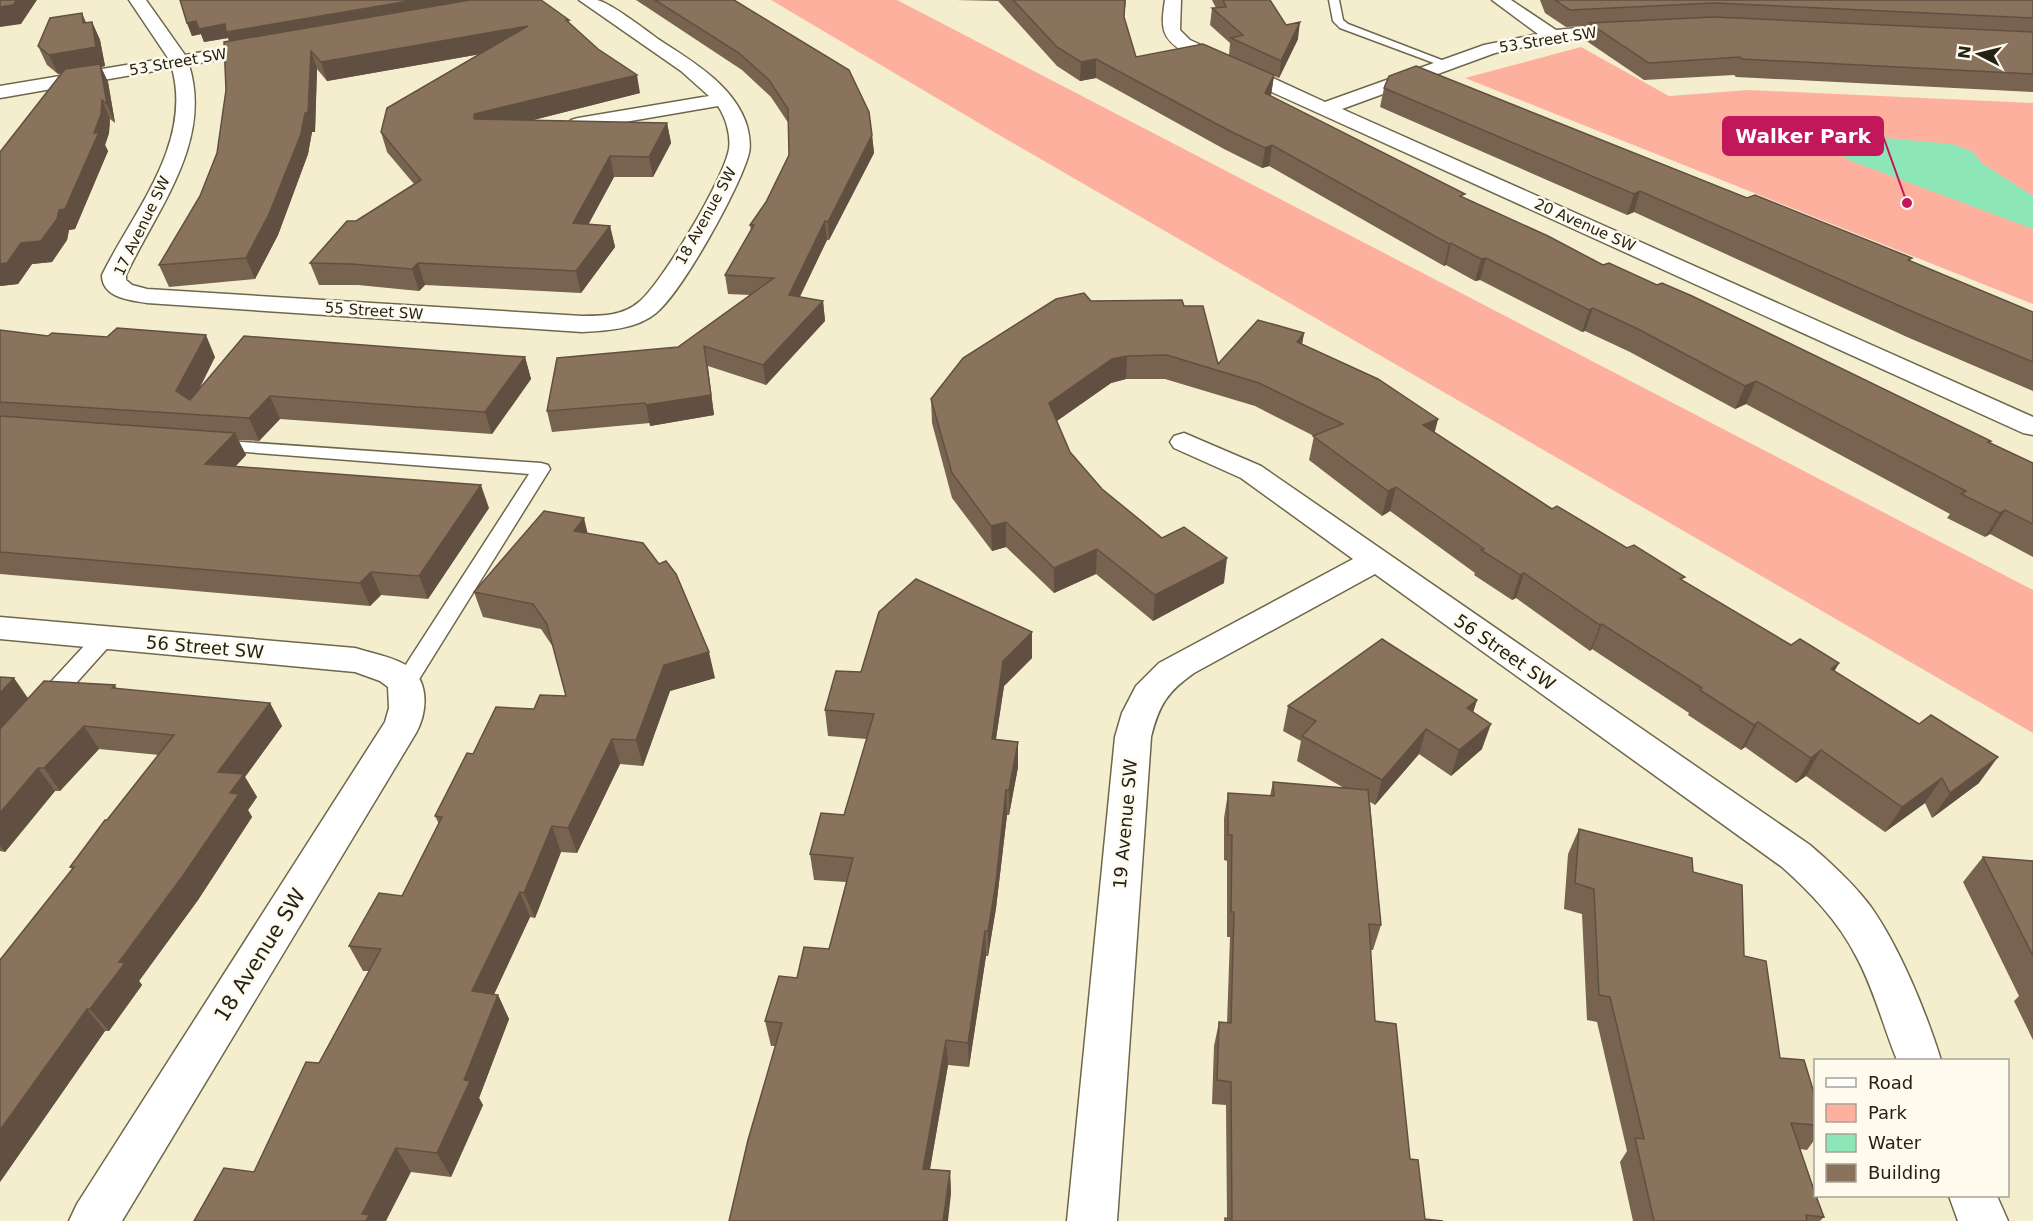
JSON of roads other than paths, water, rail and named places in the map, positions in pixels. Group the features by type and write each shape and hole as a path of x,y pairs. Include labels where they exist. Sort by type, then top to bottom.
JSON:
{"street":[{"name":"17 Avenue SW","path":"118,286 114,282 117,267 159,194 174,160 182,131 185,107 184,84 179,62 159,28 138,0"},
{"name":"18 Avenue SW","path":"587,0 699,76 724,99 731,110 738,135 739,150 730,180 658,298 632,317"},
{"name":"20 Avenue SW","path":"1173,0 1171,32 1174,38 1192,49 2033,427"},
{"path":"1500,0 1553,36"},
{"name":"53 Street SW","path":"1326,108 1490,49 1553,36 1654,27"},
{"name":"53 Street SW","path":"0,92 280,44"},
{"path":"578,124 724,99"},
{"name":"55 Street SW","path":"118,286 124,291 147,296 582,324 618,322 632,317"},
{"name":"56 Street SW","path":"1184,442 1251,472 1775,839 1818,875 1840,898 1863,929 1878,960 1918,1059"},
{"name":"19 Avenue SW","path":"1092,1221 1132,737 1144,700 1167,674 1182,663 1375,561"},
{"name":"56 Street SW","path":"0,628 355,660 392,672 405,683"},
{"name":"18 Avenue SW","path":"94,1221 403,724 408,707 408,692 405,683"},
{"path":"1973,1197 1983,1221"}],"lane":[{"path":"1334,0 1338,21 1351,30 1446,64"},
{"path":"200,444 541,469 405,683"},
{"path":"29,720 104,638"}],"water":[{"path":"1852,135 1952,144 1972,151 1983,164 2033,196 2033,229 1851,161 1833,150 1828,140"}],"place":[{"name":"Walker Park","path":"1907,203"}]}
